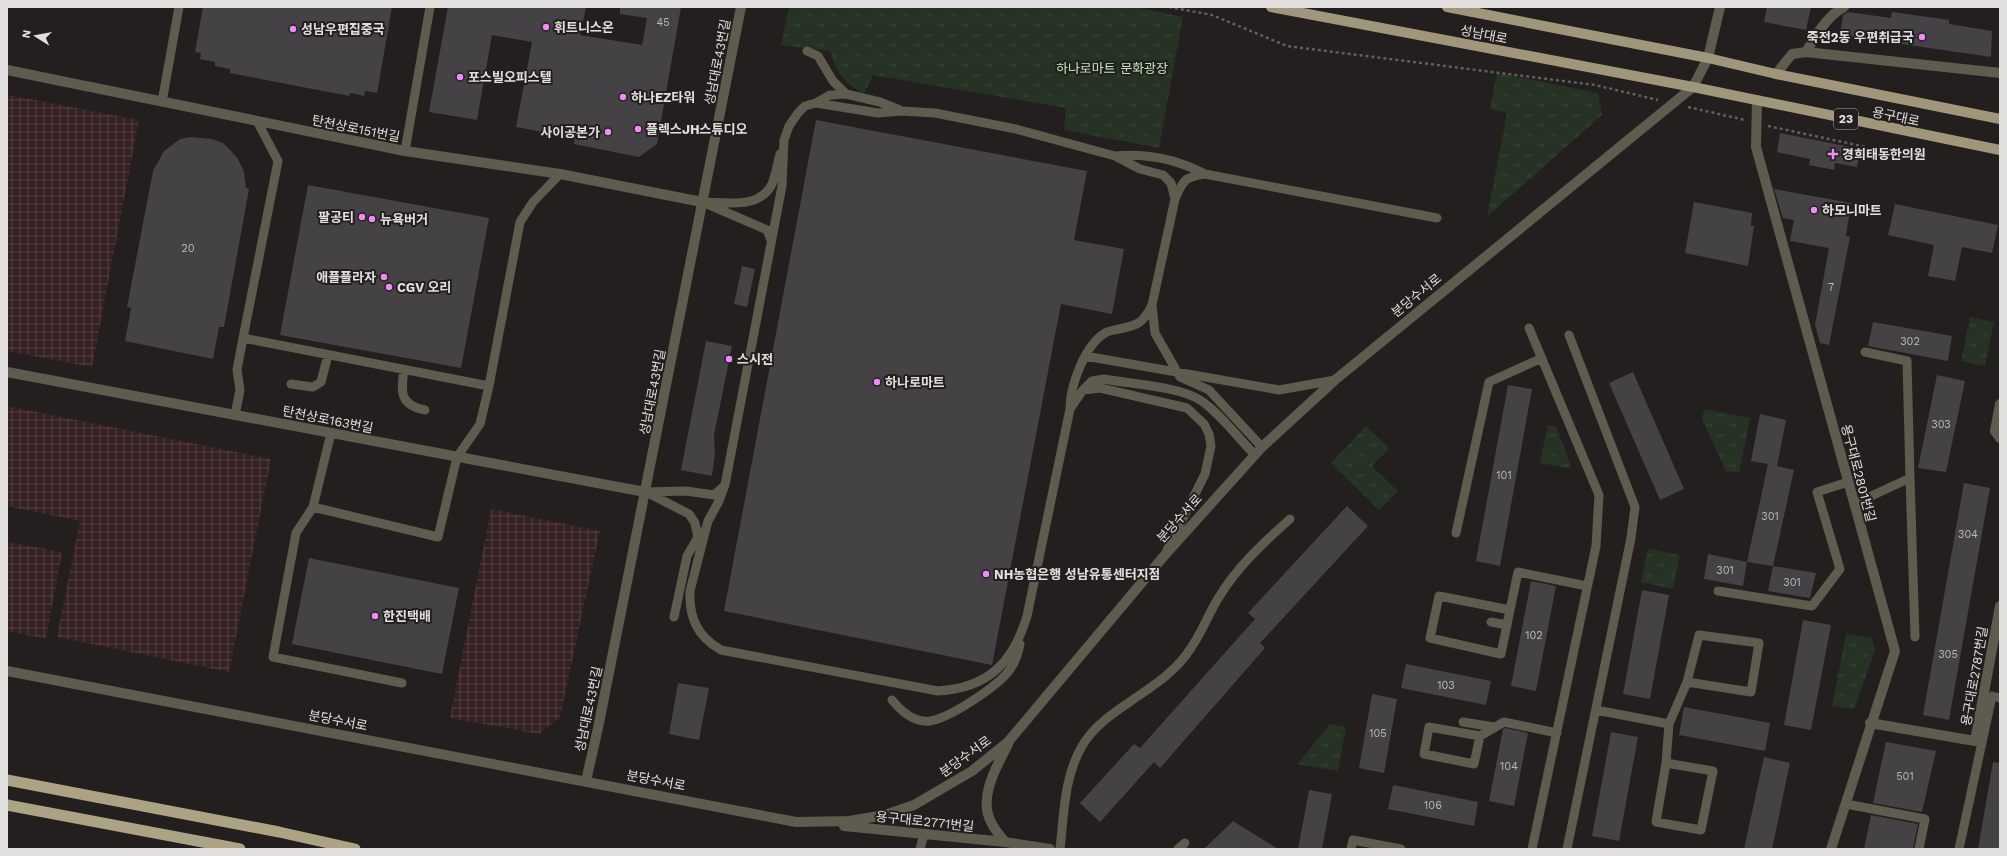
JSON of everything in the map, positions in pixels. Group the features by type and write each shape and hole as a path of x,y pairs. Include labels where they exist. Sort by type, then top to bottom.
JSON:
{"highway":[{"path":"7,780 279,832 355,849"},
{"path":"7,804 240,849"}],"main road":[{"name":"성남대로","path":"1271,7 1692,87"},
{"name":"성남대로","path":"1447,7 1708,58"},
{"name":"용구대로","path":"1708,58 1776,74 2000,119"},
{"name":"용구대로","path":"1692,87 2000,150"}],"street":[{"name":"성남대로43번길","path":"586,781 598,728 741,7"},
{"path":"1692,87 1708,58 1720,7"},
{"path":"1806,52 1823,25 1838,10 1844,7"},
{"path":"1776,74 1792,54 1806,52 2000,73"},
{"name":"탄천상로151번길","path":"7,70 404,151 560,174 702,202"},
{"name":"분당수서로","path":"7,671 796,822 849,822 885,815 914,805 972,771 1008,742 1164,556 1262,446 1335,380 1692,87"},
{"name":"용구대로2801번길","path":"1757,100 1756,146 1895,651 1870,723 1831,849"},
{"name":"탄천상로163번길","path":"7,372 645,492"},
{"path":"2000,404 1995,431 2000,438"},
{"name":"용구대로2787번길","path":"1870,723 1975,741 1997,637 2000,606"},
{"path":"1005,842 990,821 987,807 988,787 1008,742"},
{"name":"용구대로2771번길","path":"796,822 1005,842 1050,849"}],"lane":[{"path":"162,102 179,7"},
{"path":"404,151 430,7"},
{"path":"807,51 818,56 833,81 846,94"},
{"path":"702,202 750,203 763,196 772,184 784,140 790,126 798,113 805,106 816,103 830,95 846,94 880,102 901,111"},
{"path":"816,103 878,113 901,111 935,113 1016,129 1115,156 1140,169 1163,175 1171,183 1175,199"},
{"path":"235,415 240,390 237,370 278,161 257,121"},
{"path":"674,617 688,556 719,501 725,486 782,186 784,140"},
{"path":"1115,156 1137,154 1184,163 1204,174 1437,218"},
{"path":"313,507 438,537 457,457 480,424 520,222 533,202 560,174"},
{"path":"892,700 900,711 913,718 929,721 945,717 989,689 1008,672 1018,654 1032,598 1070,409 1070,395 1085,356 1096,340 1108,331 1135,326 1145,320 1152,305 1175,199 1182,182 1191,176 1204,174"},
{"path":"702,202 767,230 771,240"},
{"path":"1152,305 1155,333 1175,371 1180,377 1209,390 1262,446"},
{"path":"1529,328 1599,495 1596,546 1532,849"},
{"path":"1567,849 1631,538 1635,507 1569,335"},
{"path":"243,338 488,386"},
{"path":"1865,352 1907,362 1915,637"},
{"path":"291,384 313,387 321,382 328,355"},
{"path":"1085,356 1279,390 1335,380"},
{"path":"1456,533 1489,382 1542,358"},
{"path":"404,370 401,392 406,401 414,408 425,410"},
{"path":"1070,409 1083,390 1092,381 1104,379 1186,394 1200,400 1209,407 1254,454"},
{"path":"1083,390 1100,388 1187,408 1204,424 1209,434 1211,446 1205,474 1164,556"},
{"path":"331,433 313,507 296,533 273,657 402,682"},
{"path":"1854,504 1910,478"},
{"path":"1718,591 1812,606 1840,569 1818,492 1848,482"},
{"path":"645,492 686,491 714,495 725,486"},
{"path":"645,492 689,514 695,523 698,538"},
{"path":"1060,849 1067,786 1073,766 1082,745 1096,729 1113,714 1170,673 1200,636 1218,598 1230,581 1251,557 1290,519"},
{"path":"708,521 690,590 690,602 693,617 700,632 712,645 721,650 938,691 968,686 990,676 1014,650 1022,634"},
{"path":"1510,610 1439,596 1430,638 1501,654 1518,572 1588,586"},
{"path":"1491,622 1507,625"},
{"path":"1666,763 1713,771 1701,830 1656,822 1666,763 1669,724 1687,682 1699,635 1760,643 1751,692 1687,682"},
{"path":"1959,849 1992,696 2000,698"},
{"path":"1596,710 1669,724"},
{"path":"1463,722 1494,727"},
{"path":"1480,736 1474,764 1424,754 1429,727 1480,736 1504,722 1557,732"},
{"path":"1846,804 1924,819 1919,849"},
{"path":"920,849 924,834"},
{"path":"1351,849 1353,840 1401,849"}],"path":[{"path":"1169,7 1212,15 1287,46 1595,85 1672,104 1866,147"}],"shaded area":[{"path":"9,95 139,120 92,367 7,351 7,96"},
{"path":"7,406 271,459 229,672 57,637 80,521 7,506"},
{"path":"491,509 600,531 560,717 539,734 450,718"},
{"path":"7,542 62,552 46,639 7,631"}],"green space":[{"name":"하나로마트 문화광장","path":"789,7 1136,7 1183,17 1159,148 1064,130 1066,108 873,75 864,94 846,81 838,71 830,51 781,45"},
{"path":"1497,73 1598,93 1602,115 1487,217 1507,113 1490,109"},
{"path":"1970,317 1994,322 1985,366 1961,361"},
{"path":"1704,409 1750,418 1739,473 1726,471 1702,419"},
{"path":"1548,425 1556,426 1572,469 1540,463"},
{"path":"1366,426 1389,448 1372,466 1398,491 1379,510 1331,463"},
{"path":"1648,549 1680,555 1673,589 1641,582"},
{"path":"1846,634 1872,638 1875,650 1854,709 1832,706"},
{"path":"1330,724 1346,727 1338,771 1297,764"}],"building":[{"name":"성남우편집중국","path":"203,7 392,7 377,93 365,91 364,96 350,93 349,96 230,73 230,69 215,66 215,62 200,59 201,53 195,52"},
{"path":"448,7 586,7 580,35 642,45 647,18 620,14 620,7 681,7 657,144 639,157 574,144 575,138 516,127 532,42 492,35 477,120 429,112"},
{"path":"1767,7 1811,7 1806,30 1764,22"},
{"path":"1848,12 1891,18 1892,12 1949,20 1949,24 1992,31 1991,57 1840,35 1843,15"},
{"path":"816,120 1087,171 1074,240 1124,249 1112,314 1061,304 992,665 724,611"},
{"path":"1780,133 1860,149 1857,167 1835,163 1834,170 1809,165 1810,159 1777,152"},
{"path":"190,137 212,139 223,143 238,159 244,172 246,188 249,189 224,327 219,327 213,359 125,341 131,308 127,307 153,171 164,151 180,139"},
{"name":"애플플라자","path":"308,185 489,218 461,368 280,335"},
{"path":"1774,189 1851,203 1846,236 1850,237 1829,345 1820,343 1815,325 1829,248 1790,241 1794,220 1783,218"},
{"path":"1694,202 1752,213 1751,226 1754,226 1748,266 1685,253"},
{"path":"1895,204 1998,225 1992,253 1962,247 1955,281 1928,276 1934,245 1888,235"},
{"path":"742,266 755,269 747,307 734,304"},
{"path":"1873,322 1952,336 1948,361 1868,346"},
{"path":"706,341 732,346 714,435 715,454 712,476 681,470"},
{"path":"1633,372 1684,489 1660,500 1609,383"},
{"path":"1937,375 1965,381 1946,472 1918,468"},
{"path":"1508,385 1532,389 1500,566 1476,561"},
{"path":"1760,414 1786,420 1777,466 1794,470 1773,566 1747,562 1768,464 1751,461"},
{"path":"1964,483 1990,488 1949,720 1923,715"},
{"path":"1347,506 1368,526 1260,643 1265,648 1160,768 1154,762 1100,822 1080,803 1134,744 1140,748 1255,619 1248,613"},
{"path":"1708,554 1747,562 1743,586 1704,579"},
{"name":"한진택배","path":"309,558 459,588 442,674 292,644"},
{"path":"1773,566 1816,573 1810,598 1768,591"},
{"path":"1531,581 1556,586 1536,691 1511,686"},
{"path":"1642,590 1669,595 1650,699 1623,694"},
{"path":"1803,620 1831,625 1811,730 1784,725"},
{"path":"1406,664 1491,681 1486,705 1401,688"},
{"path":"678,683 709,688 699,740 669,734"},
{"path":"1372,694 1397,699 1384,773 1359,768"},
{"path":"1684,707 1770,723 1765,751 1679,735"},
{"path":"1505,728 1528,733 1514,806 1489,801 1503,729"},
{"path":"1611,732 1638,737 1619,841 1592,836"},
{"path":"1886,742 1936,751 1922,812 1873,803"},
{"path":"1764,757 1790,763 1772,849 1744,849"},
{"path":"1993,762 2000,763 2000,849 1978,849"},
{"path":"1393,785 1478,802 1474,826 1388,809"},
{"path":"1309,790 1332,794 1322,849 1298,849"},
{"path":"1871,815 1918,824 1913,849 1864,849"},
{"path":"1233,821 1278,849 1204,849"}],"place":[{"name":"휘트니스온","path":"546,27"},
{"name":"성남우편집중국","path":"293,29"},
{"name":"죽전2동 우편취급국","path":"1922,37"},
{"name":"포스빌오피스텔","path":"460,77"},
{"name":"하나EZ타워","path":"623,97"},
{"name":"플렉스JH스튜디오","path":"638,129"},
{"name":"사이공본가","path":"608,132"},
{"name":"경희태동한의원","path":"1833,154"},
{"name":"하모니마트","path":"1814,210"},
{"name":"팔공티","path":"362,217"},
{"name":"뉴욕버거","path":"372,219"},
{"name":"애플플라자","path":"384,277"},
{"name":"CGV 오리","path":"389,287"},
{"name":"스시전","path":"729,359"},
{"name":"하나로마트","path":"877,382"},
{"name":"NH농협은행 성남유통센터지점","path":"986,574"},
{"name":"한진택배","path":"375,616"}]}
